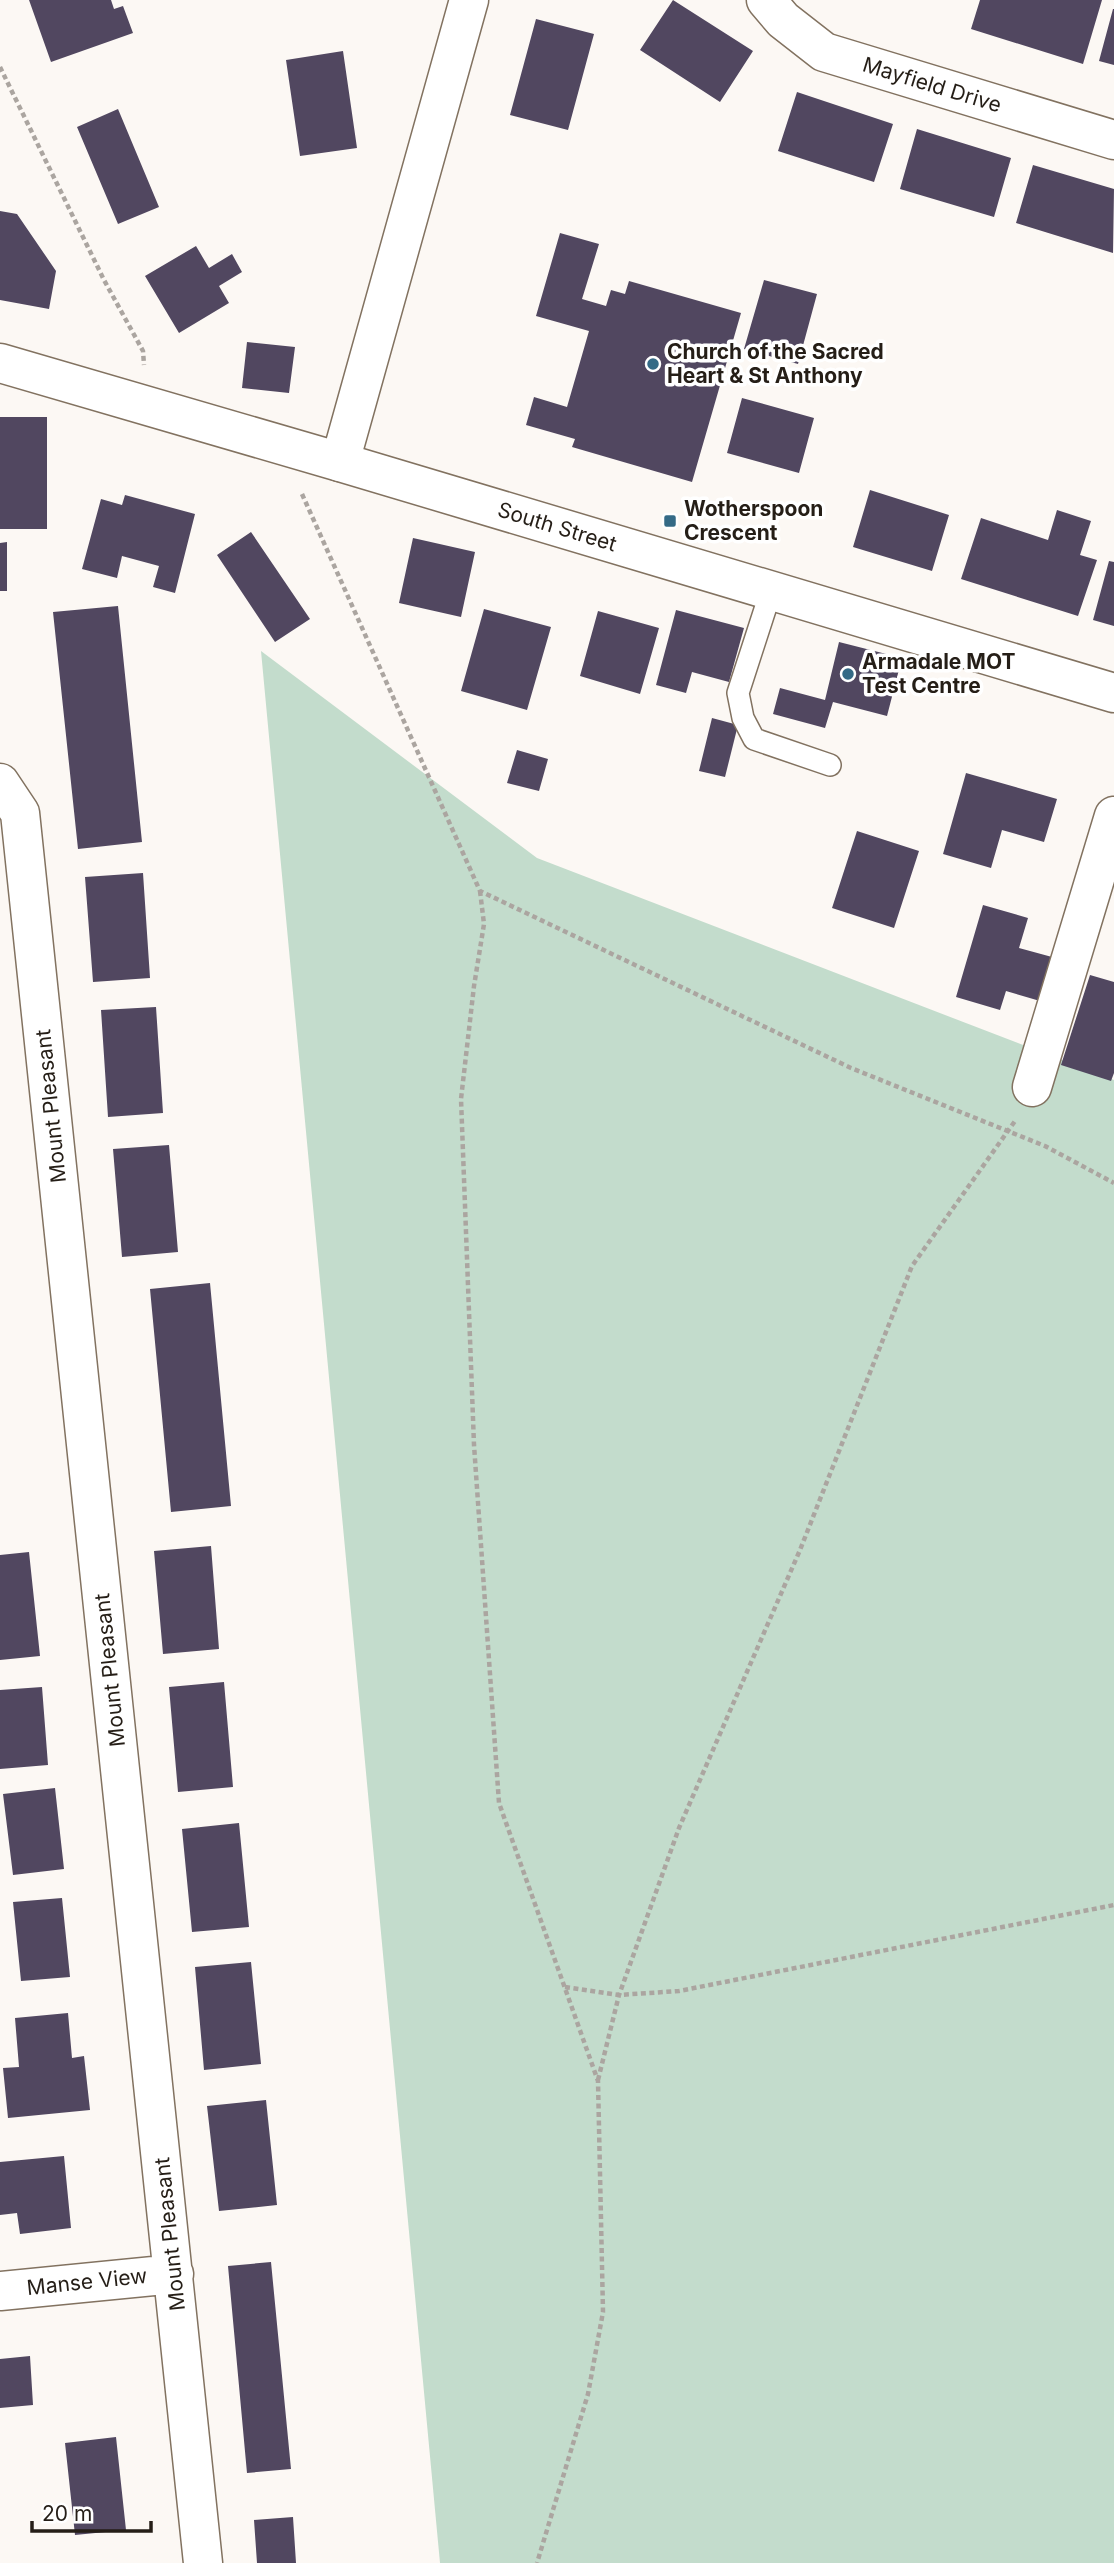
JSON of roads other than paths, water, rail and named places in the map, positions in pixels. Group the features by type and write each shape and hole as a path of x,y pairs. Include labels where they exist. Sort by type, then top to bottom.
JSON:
{"street":[{"path":"340,462 469,0"},
{"name":"Mayfield Drive","path":"766,0 783,20 824,52 1114,140"},
{"name":"South Street","path":"0,363 1114,693"},
{"name":"Mount Pleasant","path":"0,783 20,813 203,2563"},
{"path":"1032,1087 1114,816"},
{"name":"Manse View","path":"0,2291 174,2274"}],"lane":[{"path":"771,591 738,693 743,718 754,739 830,765"}],"place":[{"name":"Church of the Sacred Heart & St Anthony","path":"653,364"},
{"name":"Wotherspoon Crescent","path":"670,521"},
{"name":"Armadale MOT Test Centre","path":"848,674"}]}
